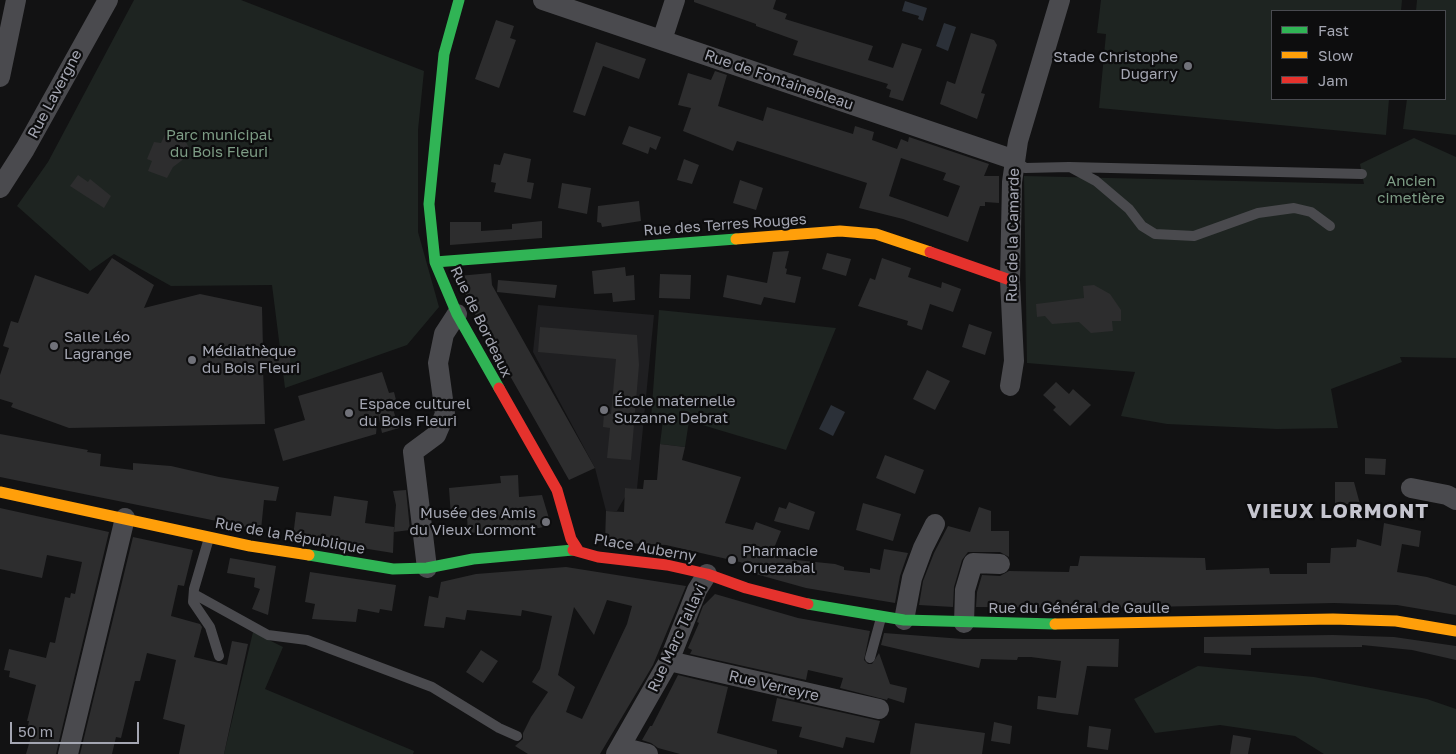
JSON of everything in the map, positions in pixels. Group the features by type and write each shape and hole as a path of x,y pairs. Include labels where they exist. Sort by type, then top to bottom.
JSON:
{"street":[{"path":"0,77 16,0"},
{"name":"Rue Lavergne","path":"0,188 6,166 108,0"},
{"name":"Rue de Bordeaux","path":"459,0 444,54 429,204 435,262 457,314 557,490 571,539 578,550"},
{"name":"Rue de Fontainebleau","path":"543,0 1015,160"},
{"path":"662,40 675,0"},
{"name":"Rue de la Camarde","path":"1010,386 1014,361 1010,280 1012,182 1018,141 1060,0"},
{"name":"Rue des Terres Rouges","path":"435,262 840,231 876,234 1010,280"},
{"path":"428,568 413,452 436,435 445,414 438,363 444,334 457,314"},
{"path":"1411,488 1447,495 1456,500"},
{"name":"Rue de la République","path":"0,492 250,546 393,569 428,568 473,559 578,550"},
{"path":"68,754 125,518"},
{"path":"904,620 912,578 923,548 935,524"},
{"name":"Place Auberny","path":"578,550 598,557 668,565 707,574"},
{"path":"964,623 965,590 972,563 1000,564"},
{"name":"Rue du Général de Gaulle","path":"707,574 746,588 802,603 904,620 964,623 1102,624 1333,619 1396,621 1456,631"},
{"name":"Rue Marc Tallavi","path":"619,750 669,661 697,590 707,574"},
{"name":"Rue Verreyre","path":"669,661 879,709"},
{"path":"619,750 648,754"}],"lane":[{"path":"1015,160 1025,168 1069,167 1362,174"},
{"path":"1069,167 1096,181 1129,209 1142,226 1155,234 1194,236 1258,213 1294,208 1311,212 1330,226"},
{"path":"209,537 193,602 210,627 219,656"},
{"path":"194,594 268,635 307,640 432,687 499,728 517,736"},
{"path":"870,658 881,617"}],"shaded area":[{"path":"905,1 927,8 923,21 918,19 919,16 902,11"},
{"path":"944,23 956,27 948,51 936,46"},
{"name":"École maternelle Suzanne Debrat","path":"538,305 654,315 637,489 625,488 625,497 617,511 606,511 595,468 533,352"},
{"path":"831,405 845,412 833,436 819,429"}],"green space":[{"name":"Parc municipal du Bois Fleuri","path":"134,0 241,0 424,71 418,130 418,232 439,307 407,345 285,388 272,285 171,286 114,254 90,271 17,206 48,162"},
{"name":"Stade Christophe Dugarry","path":"1101,0 1402,0 1401,10 1271,10 1271,100 1389,100 1386,135 1099,108 1106,34 1097,33"},
{"path":"1417,0 1456,0 1456,135 1403,129 1407,100 1446,100 1446,10 1416,10"},
{"name":"Ancien cimetière","path":"1414,138 1456,157 1456,358 1400,357 1402,362 1331,389 1338,428 1277,429 1167,424 1121,416 1135,372 1027,363 1024,176 1364,184 1360,164"},
{"path":"659,310 836,328 786,450 689,421 685,447 660,444 663,420 651,419"},
{"path":"253,632 283,647 265,689 414,751 413,754 224,754"},
{"path":"1198,666 1314,677 1427,699 1456,709 1456,754 1324,754 1295,736 1220,725 1155,733 1134,699"}],"building":[{"path":"694,0 776,0 773,9 787,14 785,19 873,46 868,60 893,68 902,43 922,49 903,101 889,97 891,90 886,88 888,84 793,55 798,41 694,2"},
{"path":"496,20 514,26 510,38 516,40 499,88 475,79"},
{"path":"971,33 994,40 997,45 981,93 985,94 977,119 940,104 947,81 955,84"},
{"path":"596,42 646,59 639,79 603,66 585,116 573,112"},
{"path":"715,71 727,75 718,106 763,121 767,107 853,134 855,126 874,132 872,140 897,149 901,139 908,142 909,137 989,164 984,176 999,176 999,203 985,202 985,206 980,206 968,242 903,219 859,208 867,183 737,141 733,151 683,131 691,108 678,105 688,73 711,80","holes":["901,158 946,173 943,180 960,186 948,217 889,196"]},
{"path":"629,126 661,137 656,150 650,147 648,154 622,144"},
{"path":"168,128 181,132 189,148 185,158 173,167 167,178 148,171 152,161 147,159 154,142 161,143"},
{"path":"504,153 531,159 527,182 534,183 531,199 494,192 496,183 491,182 494,164 500,165"},
{"path":"684,159 699,165 692,184 677,180"},
{"path":"78,175 88,182 90,179 111,196 104,208 70,186"},
{"path":"740,180 763,188 756,210 733,203"},
{"path":"562,183 591,188 587,214 558,208"},
{"path":"639,201 641,221 602,227 601,223 597,222 598,206"},
{"path":"542,221 542,238 450,245 450,222 481,222 481,231 512,229 512,224"},
{"path":"789,251 785,268 787,269 786,274 801,277 795,303 764,297 761,305 723,297 727,275 767,283 773,252"},
{"path":"827,253 851,259 846,276 822,269"},
{"path":"112,258 154,285 144,308 200,294 262,307 263,350 290,349 290,369 263,369 265,424 69,428 11,407 13,403 0,399 0,375 9,348 3,346 11,321 18,323 35,275 88,294"},
{"path":"882,258 911,268 908,277 941,288 942,282 961,289 953,312 930,304 922,330 907,325 908,321 858,306 870,278 875,280"},
{"path":"625,267 626,276 634,275 635,300 613,302 612,293 594,294 592,271"},
{"path":"491,273 492,285 595,468 569,480 471,307 458,276"},
{"path":"660,274 691,275 690,299 659,298"},
{"path":"498,280 557,285 555,298 497,292"},
{"path":"1094,285 1110,294 1121,310 1121,321 1112,321 1113,331 1091,333 1079,322 1052,324 1045,316 1037,317 1036,304 1084,298 1083,286"},
{"path":"969,324 992,332 985,355 962,347"},
{"path":"540,327 637,335 639,365 631,460 607,458 610,428 603,427 604,413 611,414 616,359 538,352"},
{"path":"927,370 950,381 935,410 913,399"},
{"name":"Espace culturel du Bois Fleuri","path":"382,372 389,393 394,392 397,404 392,406 399,428 382,433 378,414 376,434 283,461 274,429 305,420 298,396"},
{"path":"1056,382 1069,394 1073,389 1091,405 1070,426 1053,410 1056,407 1043,395"},
{"path":"0,434 101,454 100,466 133,470 133,463 171,466 219,477 279,487 276,501 264,500 261,530 0,477"},
{"path":"660,444 685,447 682,460 741,477 725,523 753,530 756,522 781,531 772,553 786,559 835,564 844,567 844,570 870,573 870,568 880,570 884,549 908,553 900,576 895,603 806,588 752,573 755,567 740,562 666,545 605,542 606,511 624,512 625,488 643,489 644,480 657,480"},
{"path":"885,455 924,470 915,494 876,478"},
{"path":"1365,458 1386,459 1385,475 1365,474"},
{"path":"518,475 519,497 542,495 551,525 539,528 468,533 467,516 451,517 449,488 501,483 500,476"},
{"path":"1335,482 1354,482 1360,504 1335,504"},
{"path":"406,490 410,530 394,532 396,505 393,491"},
{"path":"334,496 368,501 365,523 394,527 393,553 293,537 296,512 331,516"},
{"path":"789,502 815,512 809,530 774,521 779,507 786,509"},
{"path":"863,503 901,514 893,541 856,530"},
{"path":"979,507 991,511 991,531 1009,531 1009,557 1000,552 968,552 962,560 954,587 953,607 919,605 923,581 934,553 948,526 970,532"},
{"path":"0,508 109,532 56,754 26,754 31,737 26,735 29,721 27,721 36,685 9,677 10,671 4,670 9,649 46,658 50,642 55,643 65,597 70,598 71,593 75,594 82,562 47,555 42,578 0,569"},
{"path":"1384,523 1421,531 1419,547 1402,544 1397,572 1427,577 1456,586 1456,615 1397,605 1334,603 1102,608 976,607 977,592 982,575 1000,576 1009,571 1069,572 1070,566 1078,566 1080,556 1205,558 1206,570 1269,568 1270,574 1307,574 1307,563 1330,563 1331,548 1356,547 1357,539 1381,546"},
{"path":"133,537 193,550 184,586 178,585 171,616 200,624 202,627 194,657 227,665 232,641 248,644 224,754 179,754 185,725 163,719 176,660 147,653 140,681 135,681 121,738 116,737 112,754 80,754"},
{"path":"230,558 276,566 268,615 252,609 260,589 254,587 255,578 227,573"},
{"path":"566,567 686,586 653,665 600,754 528,754 515,746 523,739 523,733 531,717 548,692 532,682 540,669 552,616 522,610 521,616 467,610 465,620 446,617 444,628 424,626 429,596 438,598 441,582 476,574","holes":["607,600 632,606 627,624 582,719 566,712 575,687 558,675 574,607 594,635"]},
{"path":"310,572 396,585 392,611 380,609 379,613 358,609 356,622 312,619 315,604 305,602"},
{"path":"715,594 798,618 870,631 864,660 868,664 872,664 879,653 890,684 907,688 904,703 840,688 843,678 808,670 806,680 690,654 692,650 688,648 699,623 697,622 703,606"},
{"path":"884,633 963,639 1119,639 1118,667 1087,666 1078,715 1061,713 1037,709 1038,696 1056,698 1061,661 1031,657 1018,657 1017,660 981,659 979,668 881,645"},
{"path":"1333,635 1394,637 1456,646 1456,660 1412,650 1362,645 1362,647 1251,648 1251,655 1204,653 1204,637"},
{"path":"481,650 498,661 483,683 466,672"},
{"path":"678,675 728,687 717,733 777,750 777,754 680,754 658,748 642,740 650,726 652,726"},
{"path":"777,698 880,721 874,743 846,737 843,748 799,737 802,727 772,721"},
{"path":"994,722 1012,726 1010,744 991,741"},
{"path":"915,723 985,733 982,754 910,754"},
{"path":"1089,726 1111,729 1108,750 1087,747"},
{"path":"1233,735 1251,738 1248,754 1230,754"}],"traffic: fast":[{"path":"459,0 444,54 429,204 435,262 457,314 499,388"},
{"path":"435,262 736,239"},
{"path":"309,555 393,569 427,568 473,559 573,550"},
{"path":"808,604 904,620 1055,624"}],"traffic: slow":[{"path":"736,239 840,231 876,234 930,252"},
{"path":"0,492 250,546 309,555"},
{"path":"1055,624 1333,619 1396,621 1456,631"}],"traffic: jam":[{"path":"930,252 1010,280"},
{"path":"499,388 557,490 571,539 578,550"},
{"path":"573,550 598,557 667,565 707,574 746,588 808,604"}],"place":[{"name":"Stade Christophe Dugarry","path":"1188,66"},
{"name":"Salle Léo Lagrange","path":"54,346"},
{"name":"Médiathèque du Bois Fleuri","path":"192,360"},
{"name":"École maternelle Suzanne Debrat","path":"604,410"},
{"name":"Espace culturel du Bois Fleuri","path":"349,413"},
{"name":"Musée des Amis du Vieux Lormont","path":"546,522"},
{"name":"Pharmacie Oruezabal","path":"732,560"}],"district":[{"name":"VIEUX LORMONT","path":"1338,512"}]}
